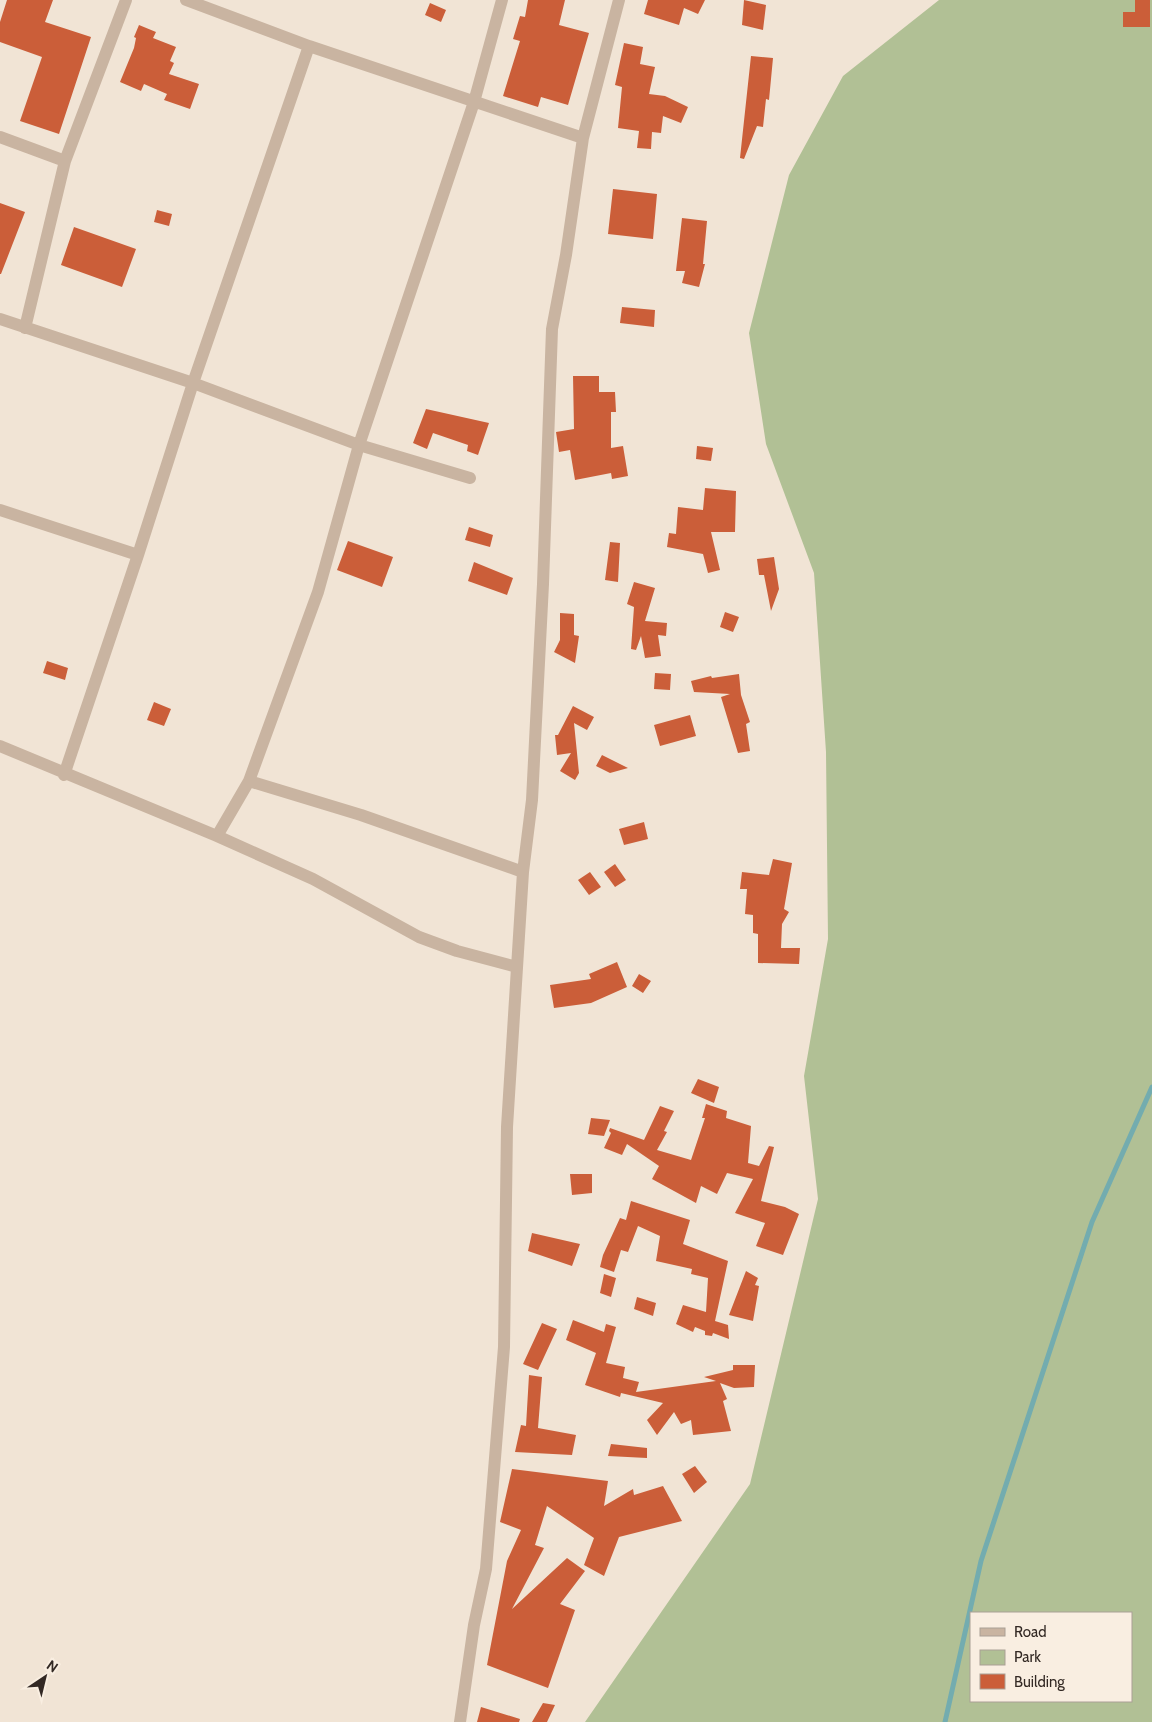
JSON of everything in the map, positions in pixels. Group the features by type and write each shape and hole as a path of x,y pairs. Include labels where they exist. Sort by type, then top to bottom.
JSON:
{"street":[{"path":"25,328 66,161 126,0"},
{"path":"186,0 309,46 584,138"},
{"path":"217,836 249,781 318,592 359,445 474,102 502,0"},
{"path":"460,1722 474,1625 486,1569 504,1347 507,1127 523,872 532,800 543,584 552,329 566,255 584,138 619,0"},
{"path":"64,775 138,555 193,383 309,46"},
{"path":"0,137 66,161"},
{"path":"0,319 193,383 359,445 470,478"},
{"path":"0,510 138,555"},
{"path":"0,746 64,775 217,836 312,879 418,937 457,951 517,967"},
{"path":"249,781 361,815 523,872"}],"green space":[{"path":"939,0 1152,0 1152,1722 585,1722 750,1484 818,1199 804,1076 828,939 826,752 814,573 766,444 749,333 789,175 843,76"}],"building":[{"path":"7,0 53,0 45,22 91,37 59,134 20,121 42,57 0,42 0,22"},
{"path":"528,0 565,0 559,25 589,33 568,105 541,97 538,107 503,96 520,41 513,39 520,16 525,17"},
{"path":"648,0 705,0 698,14 684,8 679,25 644,14"},
{"path":"744,0 766,5 763,30 742,25"},
{"path":"1135,0 1150,0 1150,27 1123,27 1123,12 1135,12"},
{"path":"430,3 446,10 441,22 425,15"},
{"path":"139,25 156,32 153,38 176,47 170,61 174,63 169,74 199,84 190,109 164,100 167,94 144,84 141,91 120,82 134,48 136,38 134,37"},
{"path":"624,43 643,47 640,64 655,67 649,94 665,96 688,107 681,123 663,116 661,133 652,132 651,149 637,148 639,131 618,128 622,87 615,85"},
{"path":"751,56 773,58 769,100 766,99 763,127 757,126 744,159 740,158"},
{"path":"613,189 657,194 653,239 608,234"},
{"path":"0,203 25,212 1,274 0,274"},
{"path":"157,210 172,214 169,226 154,222"},
{"path":"682,218 707,221 703,264 705,264 699,287 682,283 685,271 676,271"},
{"path":"74,227 136,249 122,287 61,265"},
{"path":"622,307 655,310 654,327 620,323"},
{"path":"573,376 599,376 599,392 615,392 616,412 611,412 611,448 623,446 628,476 612,479 611,473 575,480 570,450 559,452 556,432 574,429"},
{"path":"426,409 489,423 478,455 467,451 468,445 433,433 427,449 413,443"},
{"path":"697,446 713,448 711,461 696,459"},
{"path":"705,488 736,491 735,532 711,532 720,570 708,573 703,554 667,547 669,533 676,534 678,507 703,510"},
{"path":"469,527 493,535 490,547 465,540"},
{"path":"348,541 393,557 382,587 337,570"},
{"path":"610,542 620,543 618,582 605,580"},
{"path":"774,557 779,589 771,611 764,575 759,575 757,559"},
{"path":"474,562 513,578 507,595 468,581"},
{"path":"634,582 655,588 645,621 667,623 666,636 658,635 661,656 645,658 641,636 636,650 631,649 634,607 627,604"},
{"path":"725,612 739,617 733,632 720,627"},
{"path":"560,613 574,614 574,635 579,636 575,663 554,652 560,640"},
{"path":"47,661 68,668 65,680 43,673"},
{"path":"655,673 671,674 670,690 654,689"},
{"path":"739,674 741,695 750,722 746,724 750,751 738,753 721,697 730,694 694,692 691,681 711,676 712,678"},
{"path":"154,702 171,709 164,726 147,720"},
{"path":"573,706 594,717 587,730 574,723 579,773 575,780 560,771 571,753 557,755 555,735 558,735"},
{"path":"690,715 696,736 660,746 654,725"},
{"path":"602,755 628,768 610,773 596,766"},
{"path":"644,822 648,839 624,845 619,829"},
{"path":"773,859 792,863 784,909 789,912 782,924 781,948 800,948 799,964 758,963 758,934 753,933 753,915 745,914 747,889 740,889 742,872 769,875"},
{"path":"615,864 626,880 615,887 604,872"},
{"path":"590,872 601,887 589,895 578,880"},
{"path":"617,962 627,987 591,1003 554,1008 550,985 591,979 589,974"},
{"path":"639,974 651,981 643,993 632,986"},
{"path":"698,1079 719,1087 714,1103 691,1093"},
{"path":"706,1104 727,1111 726,1118 751,1126 748,1163 759,1166 769,1146 774,1147 761,1201 785,1207 799,1214 783,1255 756,1246 765,1223 735,1213 753,1179 727,1173 717,1194 701,1186 696,1203 652,1179 659,1166 627,1144 622,1155 604,1148 611,1133 609,1131 610,1128 644,1140 660,1106 674,1111 664,1131 667,1132 657,1150 691,1160 705,1118 702,1118"},
{"path":"591,1118 610,1120 604,1136 588,1134"},
{"path":"570,1174 592,1174 592,1193 572,1195"},
{"path":"631,1201 690,1220 683,1244 728,1261 715,1321 728,1325 729,1339 713,1333 712,1336 705,1335 705,1331 695,1327 693,1332 676,1324 683,1305 706,1312 708,1278 691,1274 692,1269 656,1261 660,1236 638,1226 628,1252 621,1250 614,1272 600,1267 603,1255 620,1218 626,1220"},
{"path":"532,1233 580,1244 572,1266 528,1251"},
{"path":"746,1271 758,1278 755,1285 759,1286 753,1321 729,1315"},
{"path":"604,1274 616,1278 611,1297 600,1293"},
{"path":"637,1297 656,1303 653,1316 634,1309"},
{"path":"573,1320 604,1332 606,1324 616,1327 606,1363 625,1367 623,1378 639,1382 636,1392 716,1381 704,1377 733,1370 733,1365 755,1365 754,1387 734,1388 720,1383 727,1399 723,1401 731,1431 693,1435 691,1420 681,1424 674,1412 657,1435 647,1420 663,1403 621,1393 620,1397 585,1385 596,1353 566,1340"},
{"path":"542,1323 557,1329 538,1370 523,1364"},
{"path":"529,1375 542,1377 538,1428 576,1435 572,1455 515,1452 521,1425 526,1426"},
{"path":"611,1444 647,1448 647,1458 608,1456"},
{"path":"695,1466 707,1482 694,1493 682,1474"},
{"path":"512,1469 608,1481 604,1506 633,1489 634,1495 663,1486 682,1521 619,1537 604,1576 584,1565 594,1538 547,1506 535,1545 544,1548 512,1609 567,1558 585,1571 560,1604 575,1610 548,1688 487,1665 507,1561 521,1530 500,1522"},
{"path":"543,1703 555,1705 547,1722 532,1722"},
{"path":"481,1707 520,1719 519,1722 477,1722"}],"waterway":[{"path":"945,1722 981,1561 1092,1222 1152,1087"}]}
